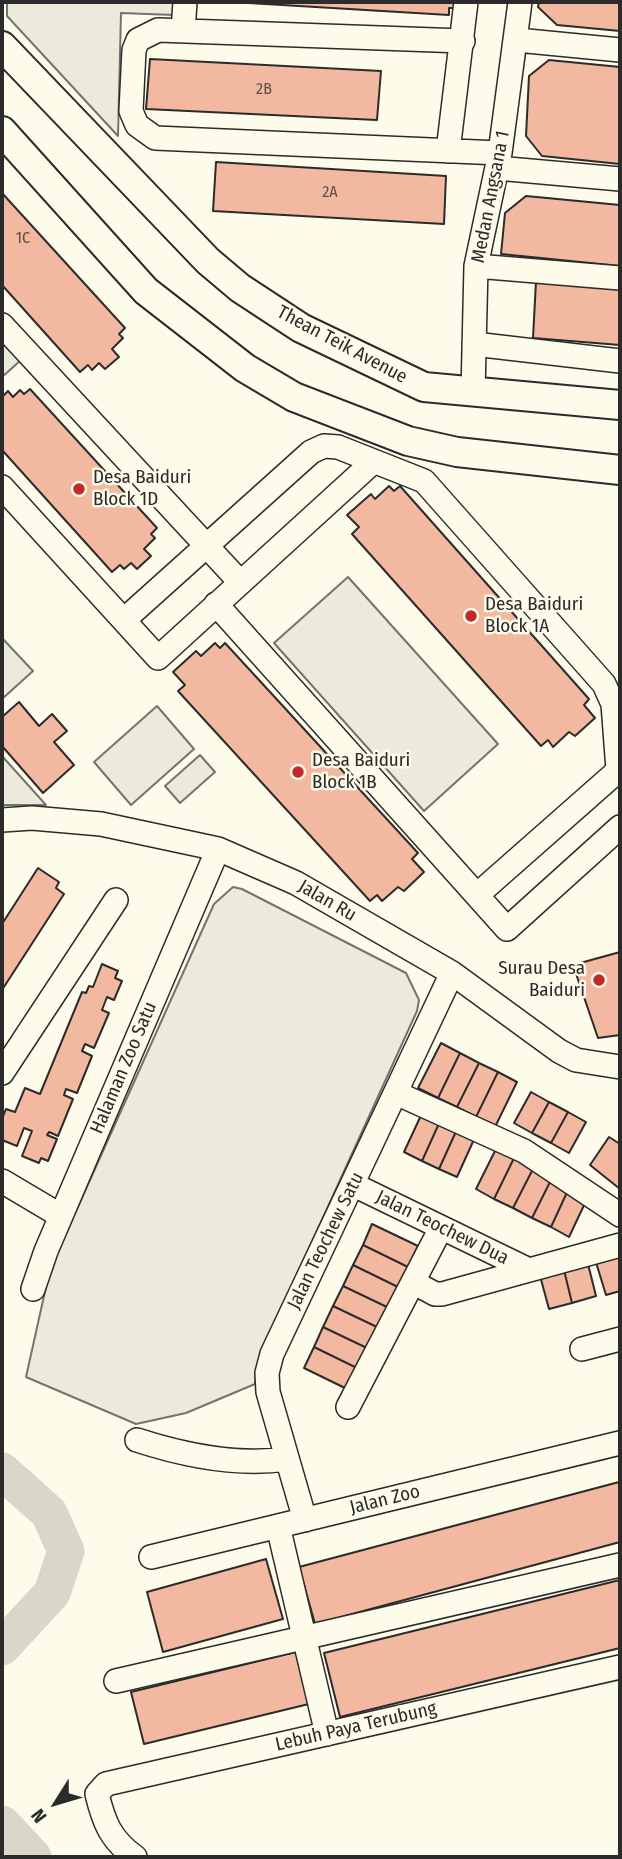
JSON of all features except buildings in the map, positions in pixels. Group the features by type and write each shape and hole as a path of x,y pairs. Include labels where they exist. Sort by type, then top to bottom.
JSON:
{"main road":[{"name":"Thean Teik Avenue","path":"2,46 208,261 240,288 301,328 424,387 620,405"},
{"path":"2,131 146,290 244,368 294,397 408,441 457,452 620,470"}],"street":[{"path":"183,31 185,2"},
{"path":"447,150 466,2"},
{"name":"Medan Angsana 1","path":"473,392 476,266 499,160 520,2"},
{"path":"463,41 158,30 147,33 138,40 134,50 131,111 137,125 155,138 447,150 620,178"},
{"path":"517,40 620,50"},
{"path":"476,266 620,278"},
{"path":"2,325 240,582"},
{"path":"474,344 620,360"},
{"path":"124,620 205,545 317,448 338,447 424,481 604,684 613,704 619,769 477,895"},
{"path":"2,487 158,658 373,462"},
{"path":"216,604 507,929 620,827"},
{"name":"Jalan Ru","path":"2,820 32,818 101,824 218,849 296,883 452,973 559,1051 576,1060 620,1067"},
{"name":"Halaman Zoo Satu","path":"33,1289 61,1216 218,849"},
{"path":"2,1073 116,900"},
{"name":"Jalan Teochew Satu","path":"305,1520 268,1392 267,1373 272,1354 452,973"},
{"path":"396,1093 524,1151 620,1215"},
{"path":"2,1181 61,1216"},
{"name":"Jalan Teochew Dua","path":"354,1185 529,1270"},
{"path":"348,1407 441,1228"},
{"path":"413,1282 435,1294 442,1294 620,1244"},
{"path":"582,1349 620,1339"},
{"path":"137,1440 163,1448 248,1461 287,1459"},
{"name":"Jalan Zoo","path":"150,1557 620,1443"},
{"path":"278,1526 327,1734"},
{"path":"116,1681 620,1565"},
{"name":"Lebuh Paya Terubung","path":"135,1857 118,1846 110,1835 97,1794 106,1784 620,1667"}],"shaded area":[{"path":"7,2 175,2 174,15 121,13 118,136 7,16"},
{"path":"2,338 21,360 2,377"},
{"path":"348,577 498,744 424,811 274,643"},
{"path":"2,638 33,671 2,699"},
{"path":"157,706 194,749 131,805 94,762"},
{"path":"200,755 215,772 180,803 165,786"},
{"path":"2,756 46,805 2,805"},
{"path":"233,887 242,889 406,973 419,1000 417,1011 264,1347 256,1370 255,1384 186,1413 136,1424 26,1377 50,1269 214,904"}],"waterway":[{"path":"2,1471 49,1513 66,1551 52,1593 2,1647"},
{"path":"2,1824 33,1857"}],"place":[{"name":"Desa Baiduri Block 1D","path":"79,489"},
{"name":"Desa Baiduri Block 1A","path":"471,616"},
{"name":"Desa Baiduri Block 1B","path":"298,772"},
{"name":"Surau Desa Baiduri","path":"599,980"}]}
